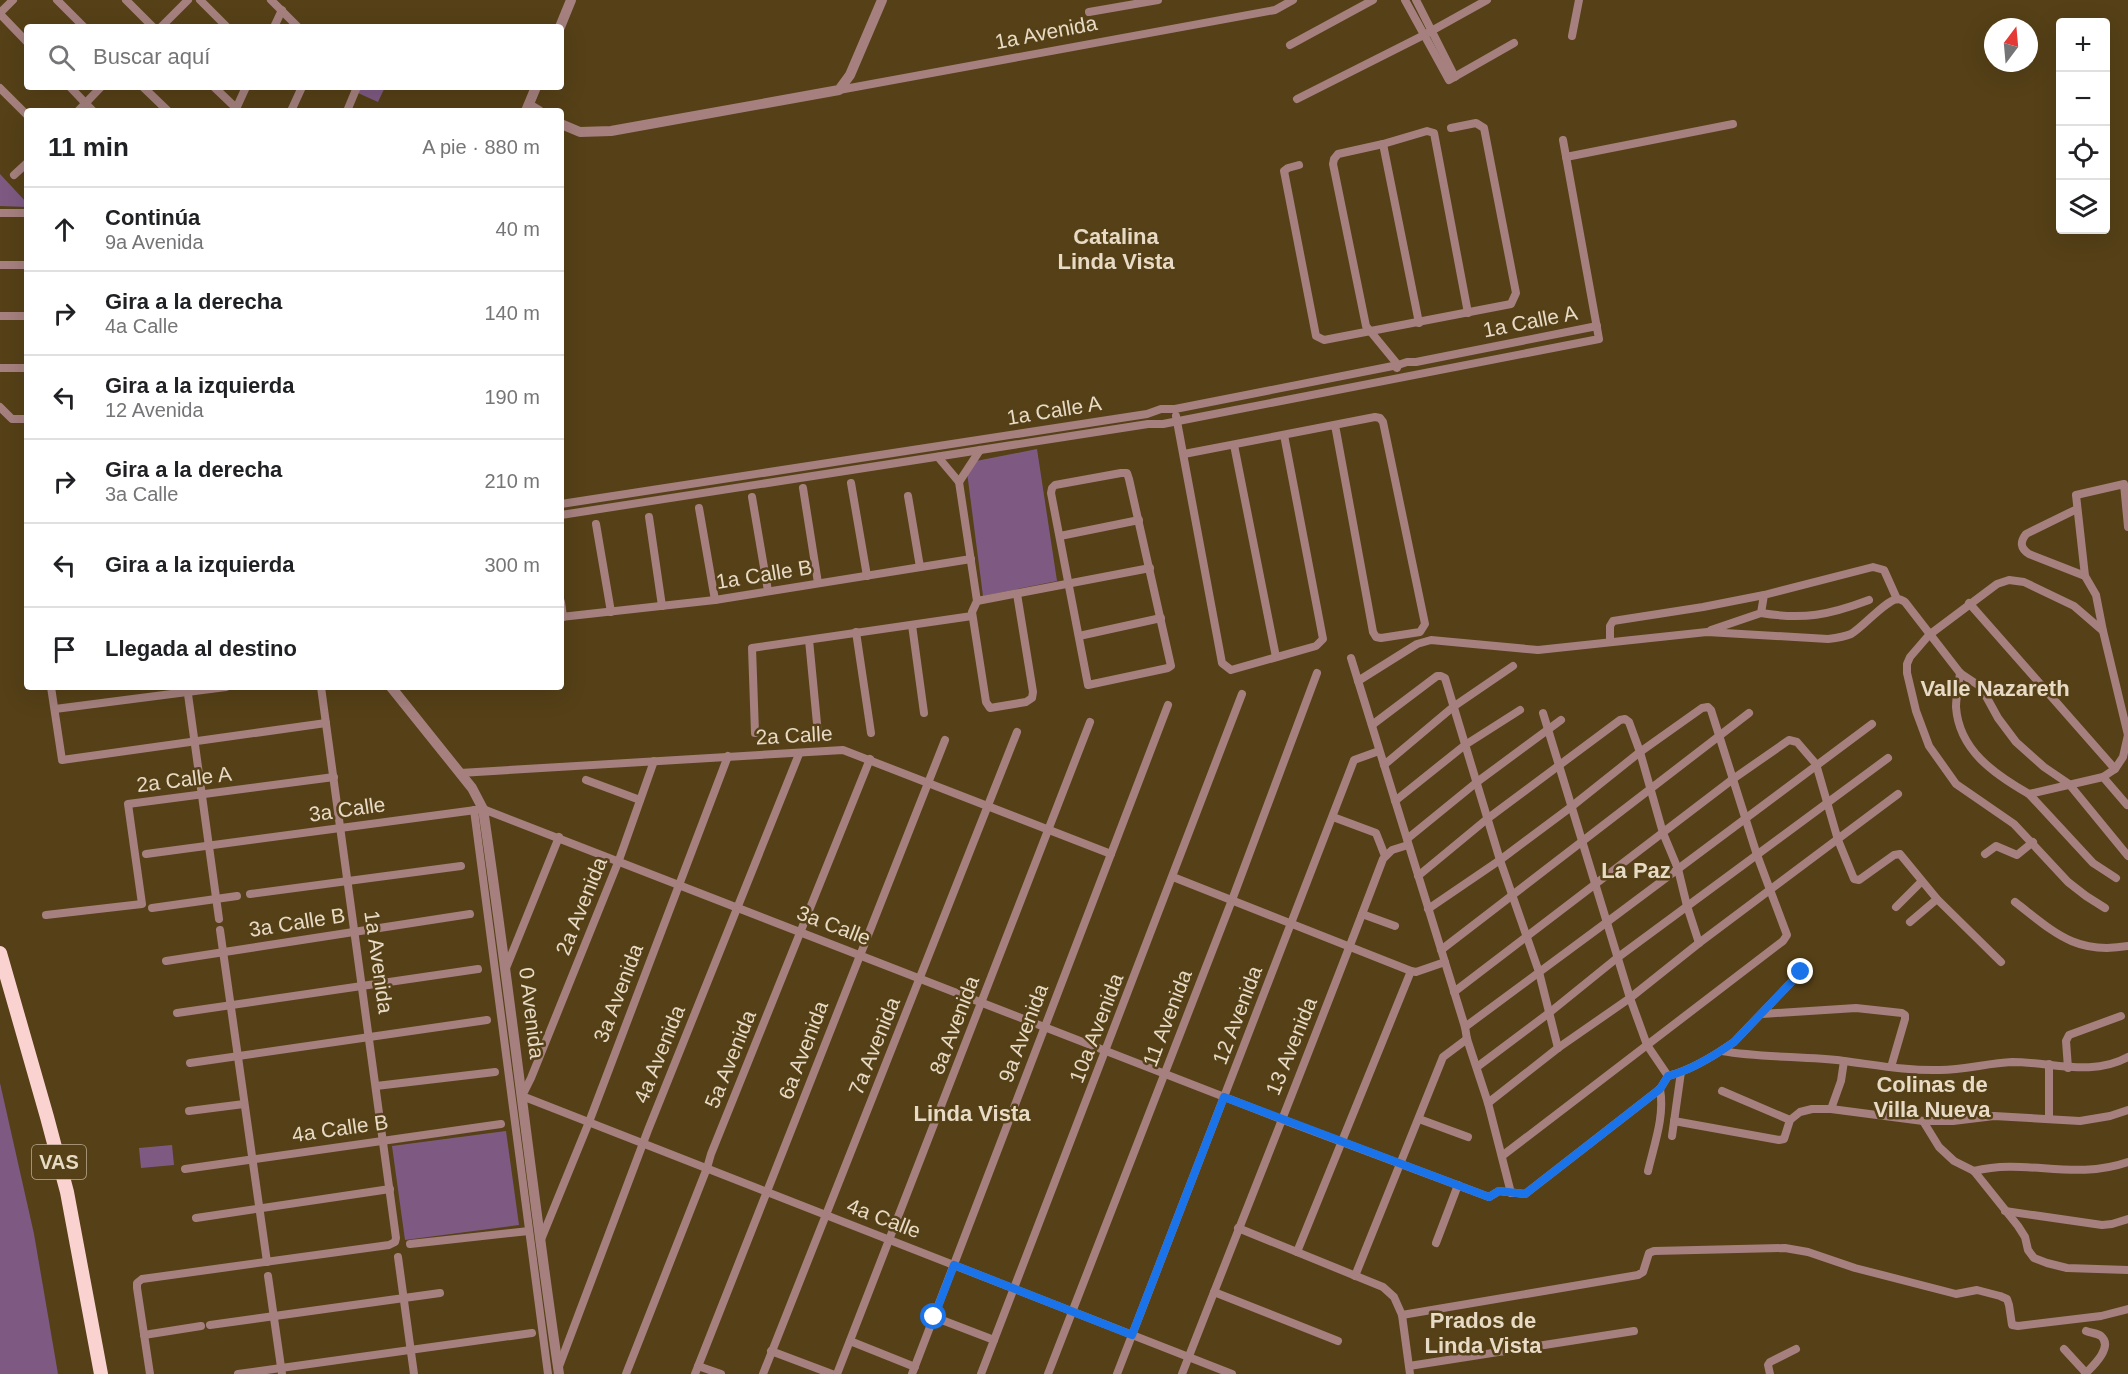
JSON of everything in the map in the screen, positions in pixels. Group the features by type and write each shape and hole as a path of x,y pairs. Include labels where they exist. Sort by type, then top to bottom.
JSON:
{"highway":[{"name":"VAS","path":"0,953 62,1173 101,1374"},
{"name":"VAS","path":"0,981 59,1195 83,1307 93,1374"}],"street":[{"path":"14,0 0,14 24,39"},
{"path":"57,0 81,24"},
{"path":"126,0 150,24"},
{"path":"164,24 188,0"},
{"path":"200,0 224,24"},
{"path":"272,0 295,24"},
{"path":"561,24 572,0"},
{"path":"839,90 850,75 882,0"},
{"path":"1089,12 1111,4 1153,0"},
{"name":"1a Avenida","path":"564,125 580,132 611,131 1275,10 1293,0"},
{"path":"1290,45 1373,0"},
{"path":"1406,0 1428,33 1452,79 1514,43"},
{"path":"1416,0 1428,33"},
{"path":"1297,99 1428,33 1487,0"},
{"path":"1572,36 1579,0"},
{"path":"275,24 282,10"},
{"path":"0,88 24,112"},
{"path":"73,90 90,108"},
{"path":"81,108 98,90"},
{"path":"146,90 165,108"},
{"path":"217,90 233,108"},
{"path":"236,108 245,90"},
{"path":"292,108 301,90"},
{"path":"348,108 356,90"},
{"path":"527,108 535,90"},
{"path":"1299,165 1284,171 1317,336 1324,340 1511,304 1516,293 1484,128 1480,123 1476,123 1451,128"},
{"path":"1566,158 1733,124"},
{"path":"1400,377 1398,365 1366,326 1333,161 1338,154 1427,131 1436,135 1468,313"},
{"path":"1563,140 1597,326"},
{"path":"1383,144 1419,323"},
{"path":"14,175 24,166"},
{"path":"0,213 24,213"},
{"path":"0,265 24,265"},
{"path":"0,316 24,316"},
{"name":"1a Calle A","path":"564,504 1147,414 1597,326 1599,339 1163,424 1148,424 564,515"},
{"path":"1416,362 1418,374"},
{"path":"0,368 24,368"},
{"path":"0,407 13,419 24,419"},
{"path":"1175,409 1222,663 1231,669 1316,646 1321,642 1323,635 1284,435"},
{"path":"1184,454 1375,417 1380,418 1383,422 1425,624 1420,632 1381,638 1376,637 1373,632 1335,425"},
{"path":"1096,421 1098,432"},
{"path":"1234,445 1276,657"},
{"path":"959,482 980,450"},
{"path":"938,457 959,482 977,601"},
{"path":"1127,473 1138,520 1171,666 1088,685 1051,493 1052,488 1056,485 1127,473"},
{"path":"851,483 867,576"},
{"path":"2029,794 2103,777 2115,769 2123,757 2128,736 2096,595 2085,576 2076,498 2079,494 2126,483 2128,527"},
{"path":"803,488 818,584"},
{"path":"908,496 920,567"},
{"path":"752,497 768,591"},
{"path":"699,508 715,600"},
{"path":"2078,509 2026,534 2021,545 2029,554 2085,576"},
{"path":"648,517 662,606"},
{"path":"1060,536 1138,520"},
{"path":"596,524 611,612"},
{"name":"1a Calle B","path":"564,617 715,600 971,560"},
{"path":"1610,641 1610,626 1613,621 1764,595 1874,567 1884,570 1897,599 1905,602 1960,673 1981,687 1998,718 2016,742 2044,767 2069,784 2128,856"},
{"path":"1017,594 1033,692 1032,698 1026,702 990,708 986,702 972,616 973,606 977,601 1150,568"},
{"path":"2103,631 2073,606 2024,582 2009,580 1997,584 1969,603 1929,635 1910,657 1907,673 1916,711 1929,746 1956,784 2014,824 2068,882 2105,908"},
{"path":"1761,613 1764,595"},
{"path":"1358,681 1417,644 1431,640 1538,650 1707,632 1817,638 1842,637 1852,633 1897,599"},
{"path":"1707,632 1761,613 1788,617 1834,613 1869,600"},
{"path":"1969,603 2115,769"},
{"path":"754,733 752,648 972,616"},
{"path":"1080,636 1161,618"},
{"path":"912,625 924,713"},
{"path":"856,632 871,733"},
{"path":"809,640 818,734"},
{"path":"1351,658 1465,1026 1511,1193 1525,1194 1660,1089 1668,1076 1681,1072 1722,1051 1762,1014 1801,972"},
{"path":"1384,765 1453,707 1513,666"},
{"name":"11 Avenida","path":"1048,1374 1232,900 1317,673"},
{"path":"1960,673 1956,704 1959,724 1971,750 2006,780 2029,794 2093,862 2116,878"},
{"path":"1372,725 1441,675 1445,678 1500,860 1539,972 1558,1048"},
{"path":"52,690 62,760 326,723"},
{"path":"55,709 180,690"},
{"path":"187,690 219,919"},
{"name":"1a Avenida","path":"267,1262 389,1245 395,1242 396,1238 321,690"},
{"name":"0 Avenida","path":"393,690 472,788 479,809 506,968 555,1372"},
{"name":"10a Avenida","path":"981,1374 1242,694"},
{"name":"9a Avenida","path":"913,1370 1168,705"},
{"path":"1428,909 1500,860 1640,752 1702,708 1708,707 1711,710 1757,855 1787,935 1783,941 1502,1156"},
{"path":"1395,801 1465,745 1520,710"},
{"path":"1542,713 1630,998 1647,1045 1668,1076"},
{"path":"1441,950 1749,713"},
{"path":"1418,876 1487,819 1620,720 1625,719 1629,722 1640,752 1649,789 1663,833 1678,869 1699,943"},
{"path":"1333,817 1376,833 1385,856 1407,842 1477,782 1561,720"},
{"name":"8a Avenida","path":"837,1374 1090,722"},
{"path":"1465,1026 1872,724"},
{"name":"7a Avenida","path":"763,1374 1017,732"},
{"name":"6a Avenida","path":"697,1370 945,740"},
{"path":"1454,992 1527,934 1733,779 1789,740 1797,742 1816,764 1838,840 1856,880 1897,853 1900,854 1921,882 2001,962"},
{"name":"2a Calle","path":"460,773 843,750 1111,854"},
{"name":"12 Avenida","path":"1116,1374 1354,760 1380,751"},
{"name":"4a Avenida","path":"555,1372 799,754"},
{"name":"3a Avenida","path":"540,1242 589,1122 728,756"},
{"path":"1477,1067 1617,958 1888,758"},
{"name":"5a Avenida","path":"626,1374 708,1168 724,1120 870,759"},
{"name":"2a Avenida","path":"522,1096 536,1067 619,860 654,761"},
{"name":"2a Calle A","path":"46,915 142,904 128,804 334,777"},
{"path":"2103,777 2127,805"},
{"path":"586,780 640,800"},
{"path":"1488,1103 1898,794"},
{"name":"0 Avenida","path":"479,809 529,1231 555,1372"},
{"name":"3a Calle","path":"146,854 479,809 619,860 1224,1097 1489,1197 1499,1191 1511,1193"},
{"path":"506,968 559,837"},
{"path":"1985,854 1996,846 2017,855 2033,842"},
{"name":"13 Avenida","path":"1182,1374 1385,856"},
{"path":"250,894 461,866"},
{"path":"1173,877 1416,972 1445,962"},
{"path":"1896,907 1921,882"},
{"path":"152,908 237,896"},
{"path":"1910,922 1937,899"},
{"path":"2015,902 2056,934 2088,948 2128,946"},
{"name":"3a Calle B","path":"166,961 470,914"},
{"path":"1362,914 1395,926"},
{"path":"150,1374 138,1283 142,1280 267,1262 220,930"},
{"path":"177,1013 478,969"},
{"path":"1297,1252 1412,970"},
{"path":"1762,1014 1848,1008 1902,1013 1905,1019 1891,1067"},
{"path":"2068,1068 2066,1041 2069,1035 2121,1016"},
{"path":"190,1063 487,1020"},
{"path":"1355,1276 1443,1057 1467,1039"},
{"path":"1722,1051 1943,1070 1996,1063 2095,1068 2114,1065 2128,1057"},
{"path":"1831,1109 1841,1081 1844,1061"},
{"path":"2049,1064 2049,1119"},
{"path":"376,1086 495,1072"},
{"path":"1672,1136 1681,1072"},
{"path":"1648,1171 1660,1120 1662,1101 1660,1089"},
{"path":"1722,1091 1790,1120"},
{"name":"4a Calle","path":"522,1096 1232,1374"},
{"path":"189,1112 244,1104"},
{"path":"1674,1121 1779,1140 1784,1139 1790,1120 1800,1112 1812,1109 1831,1109 1923,1121 1953,1121 1994,1116 2080,1121 2110,1116 2128,1110"},
{"path":"1419,1119 1468,1137"},
{"path":"1923,1121 1939,1147 1954,1161 1974,1171 2018,1226 2034,1258 2067,1268 2128,1270"},
{"name":"4a Calle B","path":"185,1169 501,1124"},
{"path":"1974,1171 2001,1166 2075,1171 2097,1170 2128,1162"},
{"path":"1436,1243 1458,1185"},
{"path":"196,1218 390,1190"},
{"path":"2005,1211 2102,1225 2128,1219"},
{"path":"1239,1228 1383,1287 1394,1298 1402,1314 1409,1370 1634,1331"},
{"path":"410,1244 529,1231"},
{"path":"1402,1314 1638,1275 1643,1272 1649,1253 1654,1251 1754,1248 1785,1248 1808,1252 1855,1268 1956,1294 1977,1290 2000,1296 2007,1299 2012,1325 2018,1326 2101,1316 2128,1309"},
{"path":"398,1257 414,1374"},
{"path":"268,1276 281,1371"},
{"path":"1214,1292 1338,1341"},
{"path":"144,1335 440,1293"},
{"path":"934,1317 994,1340"},
{"path":"2064,1349 2085,1374 2101,1356 2104,1347 2104,1341 2100,1335 2086,1331"},
{"path":"238,1374 281,1371 532,1333"},
{"path":"850,1341 913,1370"},
{"path":"1770,1374 1768,1365 1770,1362 1796,1350"},
{"path":"771,1351 832,1374"},
{"path":"697,1370 721,1374"}],"shaded area":[{"path":"359,90 384,90 378,102 358,93"},
{"path":"0,174 24,200 24,207 0,206"},
{"path":"1037,449 1057,581 983,596 967,472 976,461"},
{"path":"0,1083 34,1234 58,1374 0,1374"},
{"path":"506,1131 519,1225 405,1240 392,1146"},
{"path":"172,1145 174,1165 141,1168 139,1148"}],"district":[{"name":"Catalina Linda Vista","path":"1116,248"},
{"name":"Valle Nazareth","path":"1995,688"},
{"name":"La Paz","path":"1636,870"},
{"name":"Colinas de Villa Nueva","path":"1932,1096"},
{"name":"Linda Vista","path":"972,1113"},
{"name":"Prados de Linda Vista","path":"1483,1332"}],"route":[{"path":"934,1317 954,1265 1132,1335 1224,1097 1489,1197 1499,1191 1525,1194 1660,1089 1668,1076 1681,1072 1722,1051 1734,1042 1801,972"}]}
